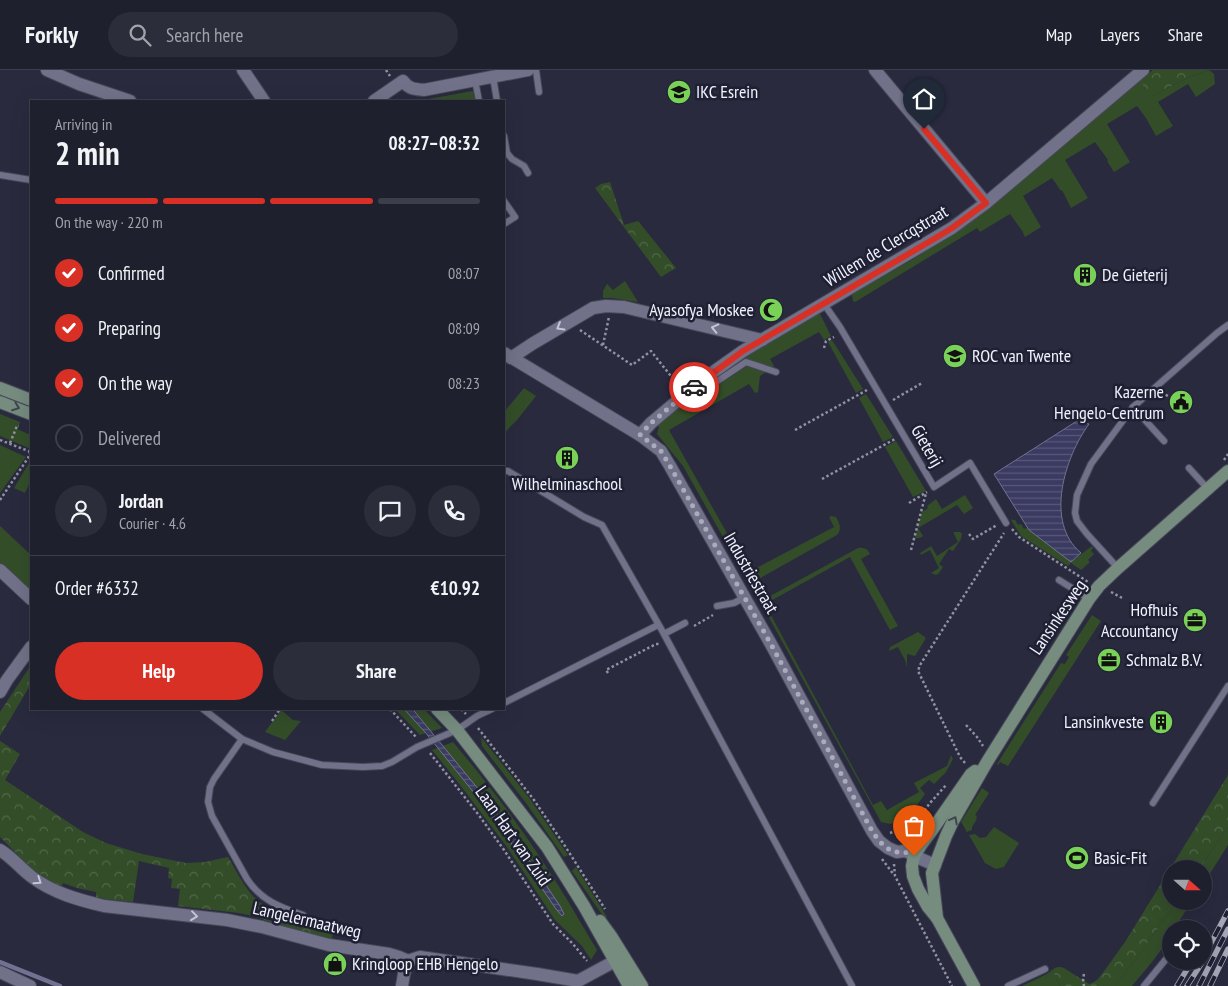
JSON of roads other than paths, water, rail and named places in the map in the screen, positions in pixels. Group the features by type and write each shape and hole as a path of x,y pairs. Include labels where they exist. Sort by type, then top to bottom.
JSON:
{"main road":[{"path":"0,388 30,400"},
{"path":"0,402 30,414"},
{"name":"Lansinkesweg","path":"935,865 953,821 986,762 1089,599 1099,586 1118,568 1228,471"},
{"name":"Laan Hart van Zuid","path":"438,710 457,730 547,847 584,906 629,986"},
{"name":"Lansinkesweg","path":"914,856 971,774 986,762"},
{"path":"914,856 913,876 918,889 937,918 974,986"},
{"path":"935,865 932,873 937,918"},
{"name":"Laan Hart van Zuid","path":"584,906 598,918 642,986"}],"street":[{"path":"47,70 79,84 127,100"},
{"path":"243,70 263,100"},
{"path":"375,100 400,76 408,87 424,90 528,70"},
{"path":"875,70 986,203"},
{"name":"Willem de Clercqstraat","path":"640,435 651,423 702,380 743,351 952,228 986,203 1140,71"},
{"path":"507,355 532,344 593,308 612,306 624,307 762,340"},
{"name":"Industriestraat","path":"507,355 640,435 661,451 777,654 872,831 879,841 888,848 897,852 908,852 935,865"},
{"path":"0,570 30,598"},
{"path":"0,692 30,649"},
{"name":"Langelermaatweg","path":"0,850 14,860 31,877 44,885 84,901 104,906 228,920 329,945 389,954 408,961 420,957 578,981 615,961"},
{"path":"402,986 408,961"},
{"path":"0,972 30,986"}],"lane":[{"path":"536,70 539,92"},
{"path":"493,77 497,100"},
{"path":"476,80 479,100"},
{"path":"505,141 507,152 512,159 524,166 528,173"},
{"path":"0,175 30,180"},
{"path":"505,202 515,217 505,223"},
{"name":"Gieterij","path":"824,304 934,487 970,463 1005,521"},
{"path":"1118,568 1077,520 1075,506 1077,494 1091,464 1134,407 1217,332 1228,325"},
{"path":"702,380 716,382 746,362 776,372"},
{"path":"1134,407 1164,441"},
{"path":"1189,468 1208,489"},
{"path":"505,471 508,471 584,517 602,525 664,634 852,986"},
{"path":"1058,580 1089,599"},
{"path":"717,606 734,603 744,597"},
{"path":"664,634 685,623"},
{"path":"505,702 658,625"},
{"path":"1153,802 1228,686"},
{"path":"204,710 242,739 273,752 307,762 338,767 382,766 423,744 457,730 488,710"},
{"path":"242,739 210,787 208,802 212,816 253,888 274,904 302,916"},
{"path":"1144,986 1162,964"},
{"path":"1008,986 1045,969"}],"waterway":[{"path":"0,962 60,986"}],"railway":[{"path":"1212,941 1228,911"},
{"path":"1199,986 1228,929"},
{"path":"1210,986 1228,949"},
{"path":"1177,986 1187,970"},
{"path":"1187,986 1197,970"}],"place":[{"name":"IKC Esrein","path":"679,92"},
{"name":"De Gieterij","path":"1085,275"},
{"name":"Ayasofya Moskee","path":"771,310"},
{"name":"ROC van Twente","path":"955,356"},
{"name":"Kazerne Hengelo-Centrum","path":"1181,402"},
{"name":"Wilhelminaschool","path":"567,458"},
{"name":"Hofhuis Accountancy","path":"1195,620"},
{"name":"Schmalz B.V.","path":"1109,660"},
{"name":"Lansinkveste","path":"1161,722"},
{"name":"Basic-Fit","path":"1077,858"},
{"name":"Kringloop EHB Hengelo","path":"335,964"}]}
